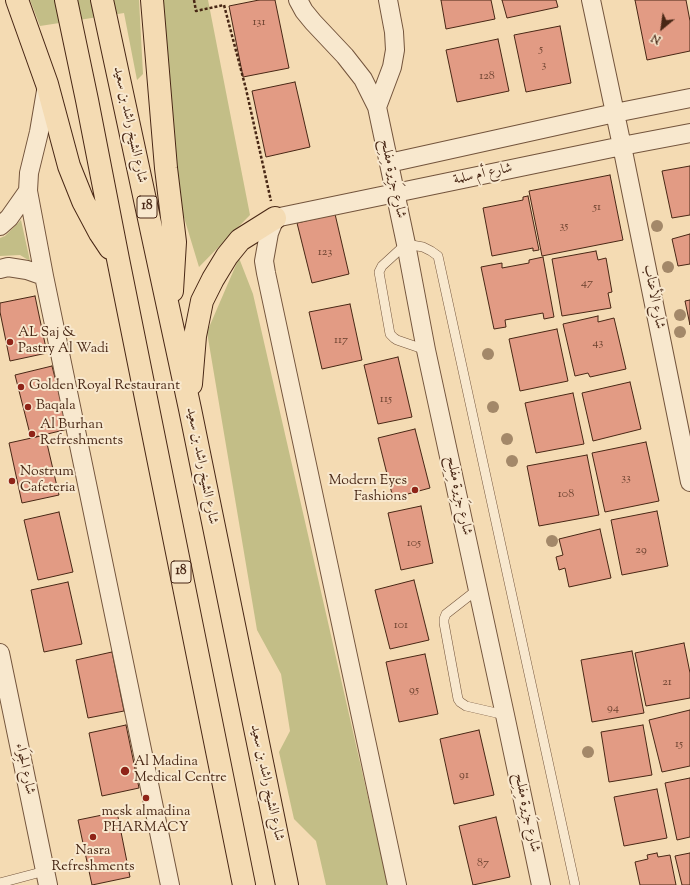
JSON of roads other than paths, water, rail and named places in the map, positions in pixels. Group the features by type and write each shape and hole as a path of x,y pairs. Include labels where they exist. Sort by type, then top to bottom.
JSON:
{"main road":[{"path":"17,0 47,84 70,166 83,201 100,233 118,259"},
{"name":"18","path":"66,0 244,885"},
{"name":"شارع الشيخ راشد بن سعيد","path":"102,0 190,409 287,885"},
{"path":"152,0 166,168 175,242 171,320"},
{"path":"190,409 195,336 202,301 223,262 240,240 276,218"}],"street":[{"name":"شارع جَزِيرة مِفلِح","path":"298,0 304,12 345,56 363,79 377,107 396,193 426,350 541,885"},
{"path":"377,107 392,67 395,50 394,32 388,0"},
{"name":"شارع الأعناب","path":"591,0 690,482"},
{"path":"47,84 39,132 29,173 28,191 44,276 170,885"},
{"path":"389,163 690,98"},
{"name":"شارع أم سلمة","path":"276,218 690,133"},
{"path":"0,226 9,218 28,191"},
{"path":"276,218 268,233 264,261 266,273 397,885"},
{"path":"0,269 8,267 27,270 44,276"},
{"name":"شارع الجِوَاء","path":"0,653 46,878"}],"lane":[{"path":"426,350 394,338 390,334 379,272 382,266 406,244 423,247 438,256 575,885"},
{"path":"478,589 446,614 444,619 458,699 462,705 505,715"},
{"path":"0,883 46,878"}],"place":[{"name":"AL Saj & Pastry Al Wadi","path":"10,342"},
{"name":"Golden Royal Restaurant","path":"21,387"},
{"name":"Baqala","path":"28,407"},
{"name":"Al Burhan Refreshments","path":"32,434"},
{"name":"Nostrum Cafeteria","path":"12,481"},
{"name":"Modern Eyes Fashions","path":"415,490"},
{"name":"Al Madina Medical Centre","path":"125,771"},
{"name":"mesk almadina PHARMACY","path":"146,798"},
{"name":"Nasra Refreshments","path":"93,837"}]}
